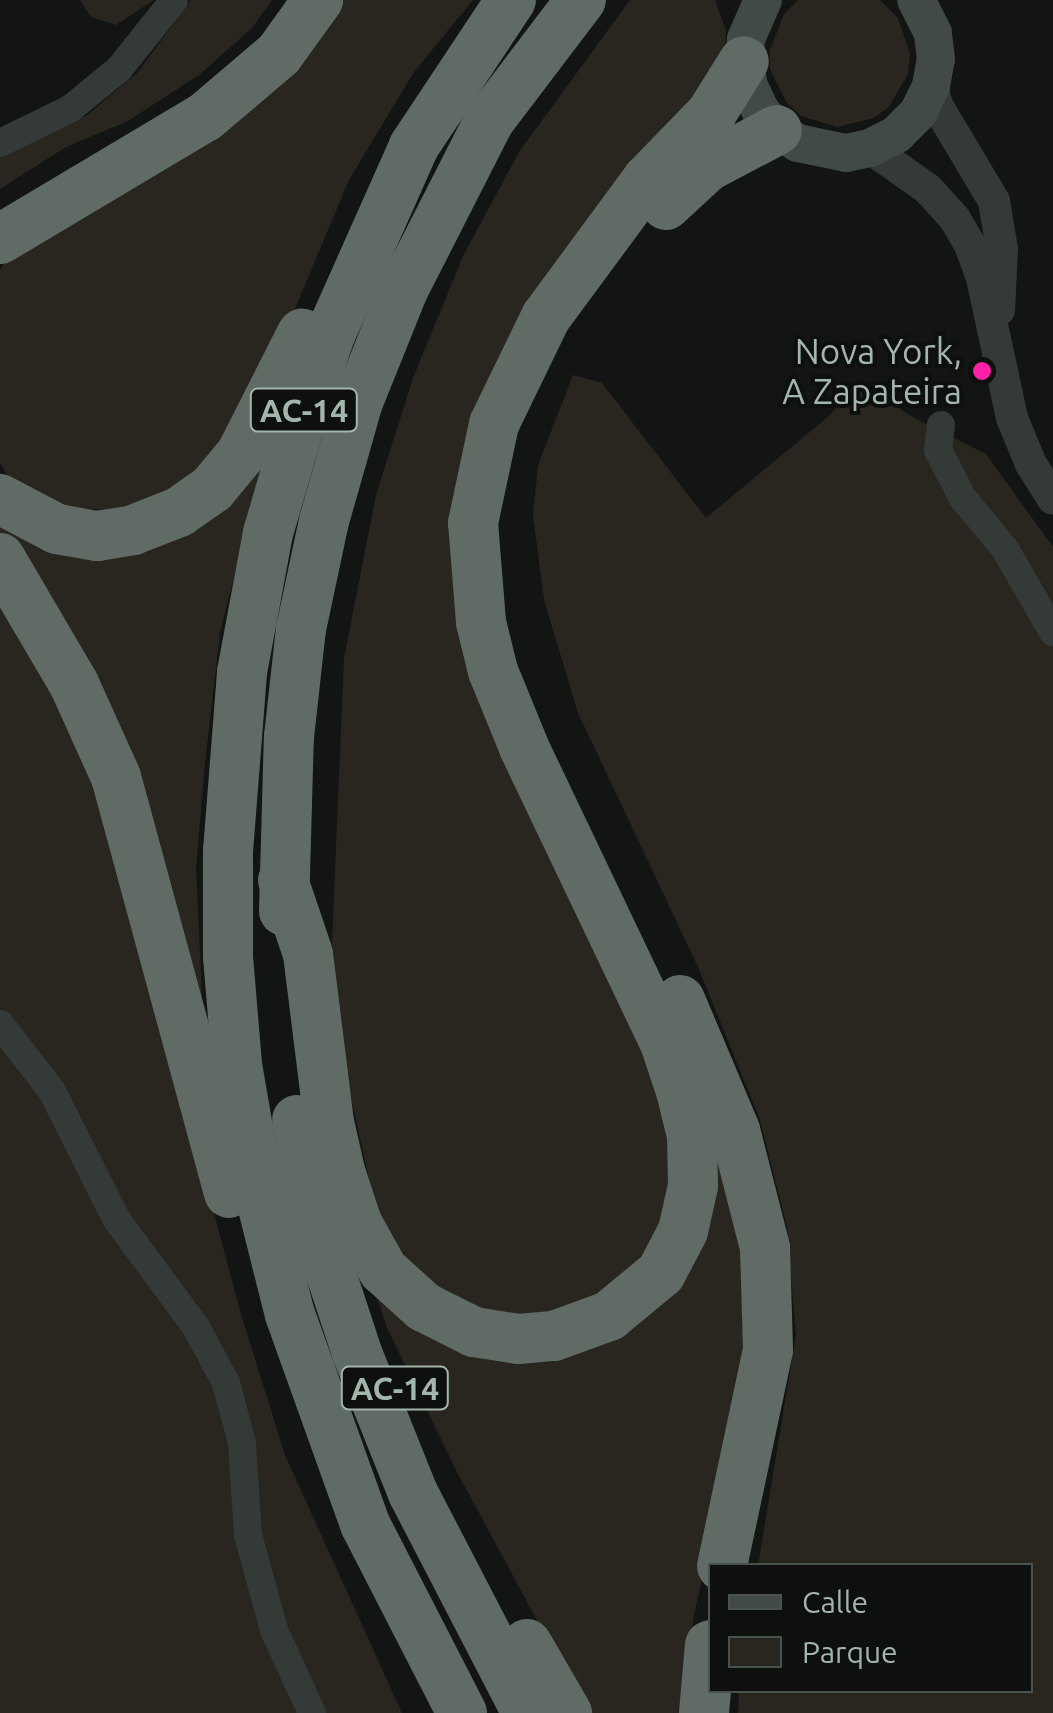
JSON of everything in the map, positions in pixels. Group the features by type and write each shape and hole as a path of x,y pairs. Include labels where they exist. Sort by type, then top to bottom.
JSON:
{"highway":[{"path":"0,215 171,118 226,79 274,32 296,0"},
{"path":"0,239 205,116 280,54 318,0"},
{"name":"AC-14","path":"527,1713 413,1493 357,1352 314,1222 286,1041 283,880 289,737 301,630 324,521 358,402 403,290 489,121 582,0"},
{"path":"0,499 58,529 97,536 134,530 179,512 212,488 241,454 288,366 390,148 462,47 506,5"},
{"name":"AC-14","path":"462,1713 365,1524 290,1315 258,1192 237,1064 228,956 228,851 242,672 268,533 330,335 414,146 506,5"},
{"path":"283,880 308,954 328,1122 340,1172 357,1222 384,1270 424,1307 474,1332 518,1339 554,1336 609,1316 661,1274 683,1231 693,1186 692,1136 681,1091 665,1043 524,747 494,672 481,622 473,523 494,424 546,316 647,180 711,114 750,20"},
{"path":"723,1563 768,1350 765,1248 735,1130 698,1036 531,684 508,585 507,528 520,450 538,402 558,357 610,274 658,213 707,166 778,130"},
{"path":"0,558 74,684 116,776 280,1368 315,1462 365,1524"},
{"name":"AC-14","path":"286,1041 307,1069 320,1148 367,1323 426,1458 566,1713"},
{"path":"704,1713 708,1668"}],"main road":[{"path":"750,20 760,110 778,130 822,151 870,148 897,134 918,113 931,86 936,59 933,32 916,0"}],"street":[{"path":"0,143 70,109 107,79 174,0"},
{"path":"931,86 938,107 994,201 1002,249 996,340"},
{"path":"870,148 928,190 955,219 982,278 1012,418 1032,464 1053,498"},
{"path":"941,425 938,450 962,497 1005,549 1053,632"},
{"path":"0,1024 52,1090 117,1220 196,1326 226,1383 242,1443 248,1535 274,1630 312,1713"}],"green space":[{"path":"80,0 154,0 116,25 91,17"},
{"path":"191,0 272,0 252,28 199,75 128,121 66,147 0,189 0,154 87,115 137,73"},
{"path":"336,0 473,0 414,72 349,180 257,399 205,465 157,499 105,510 60,506 10,479 0,463 0,270 8,258"},
{"path":"630,0 715,0 726,31 725,49 715,78 622,184 457,568 675,1136 665,1230 603,1300 560,1314 513,1319 437,1295 395,1246 375,1206 340,1047 332,941 344,658 376,495 413,378 463,256 519,152"},
{"path":"798,0 880,0 898,18 910,54 908,74 889,107 874,118 837,127 801,116 787,103 770,69 770,50 784,14"},
{"path":"573,375 602,383 706,518 830,415 858,382 916,419 986,454 1053,547 1053,1713 738,1713 739,1693 1033,1693 1033,1563 758,1563 796,1335 787,1227 760,1120 698,967 578,713 544,600 533,515 538,465"},
{"path":"269,437 220,633 205,763 196,868 204,1037 0,537 0,519 95,550"},
{"path":"0,595 72,720 126,884 241,1314 285,1455 402,1713 0,1713"},
{"path":"701,1103 745,1259 746,1329 739,1410 693,1620 684,1713 587,1713 457,1472 387,1328 367,1266 452,1341 639,1314"}],"place":[{"name":"Nova York, A Zapateira","path":"982,371"}]}
